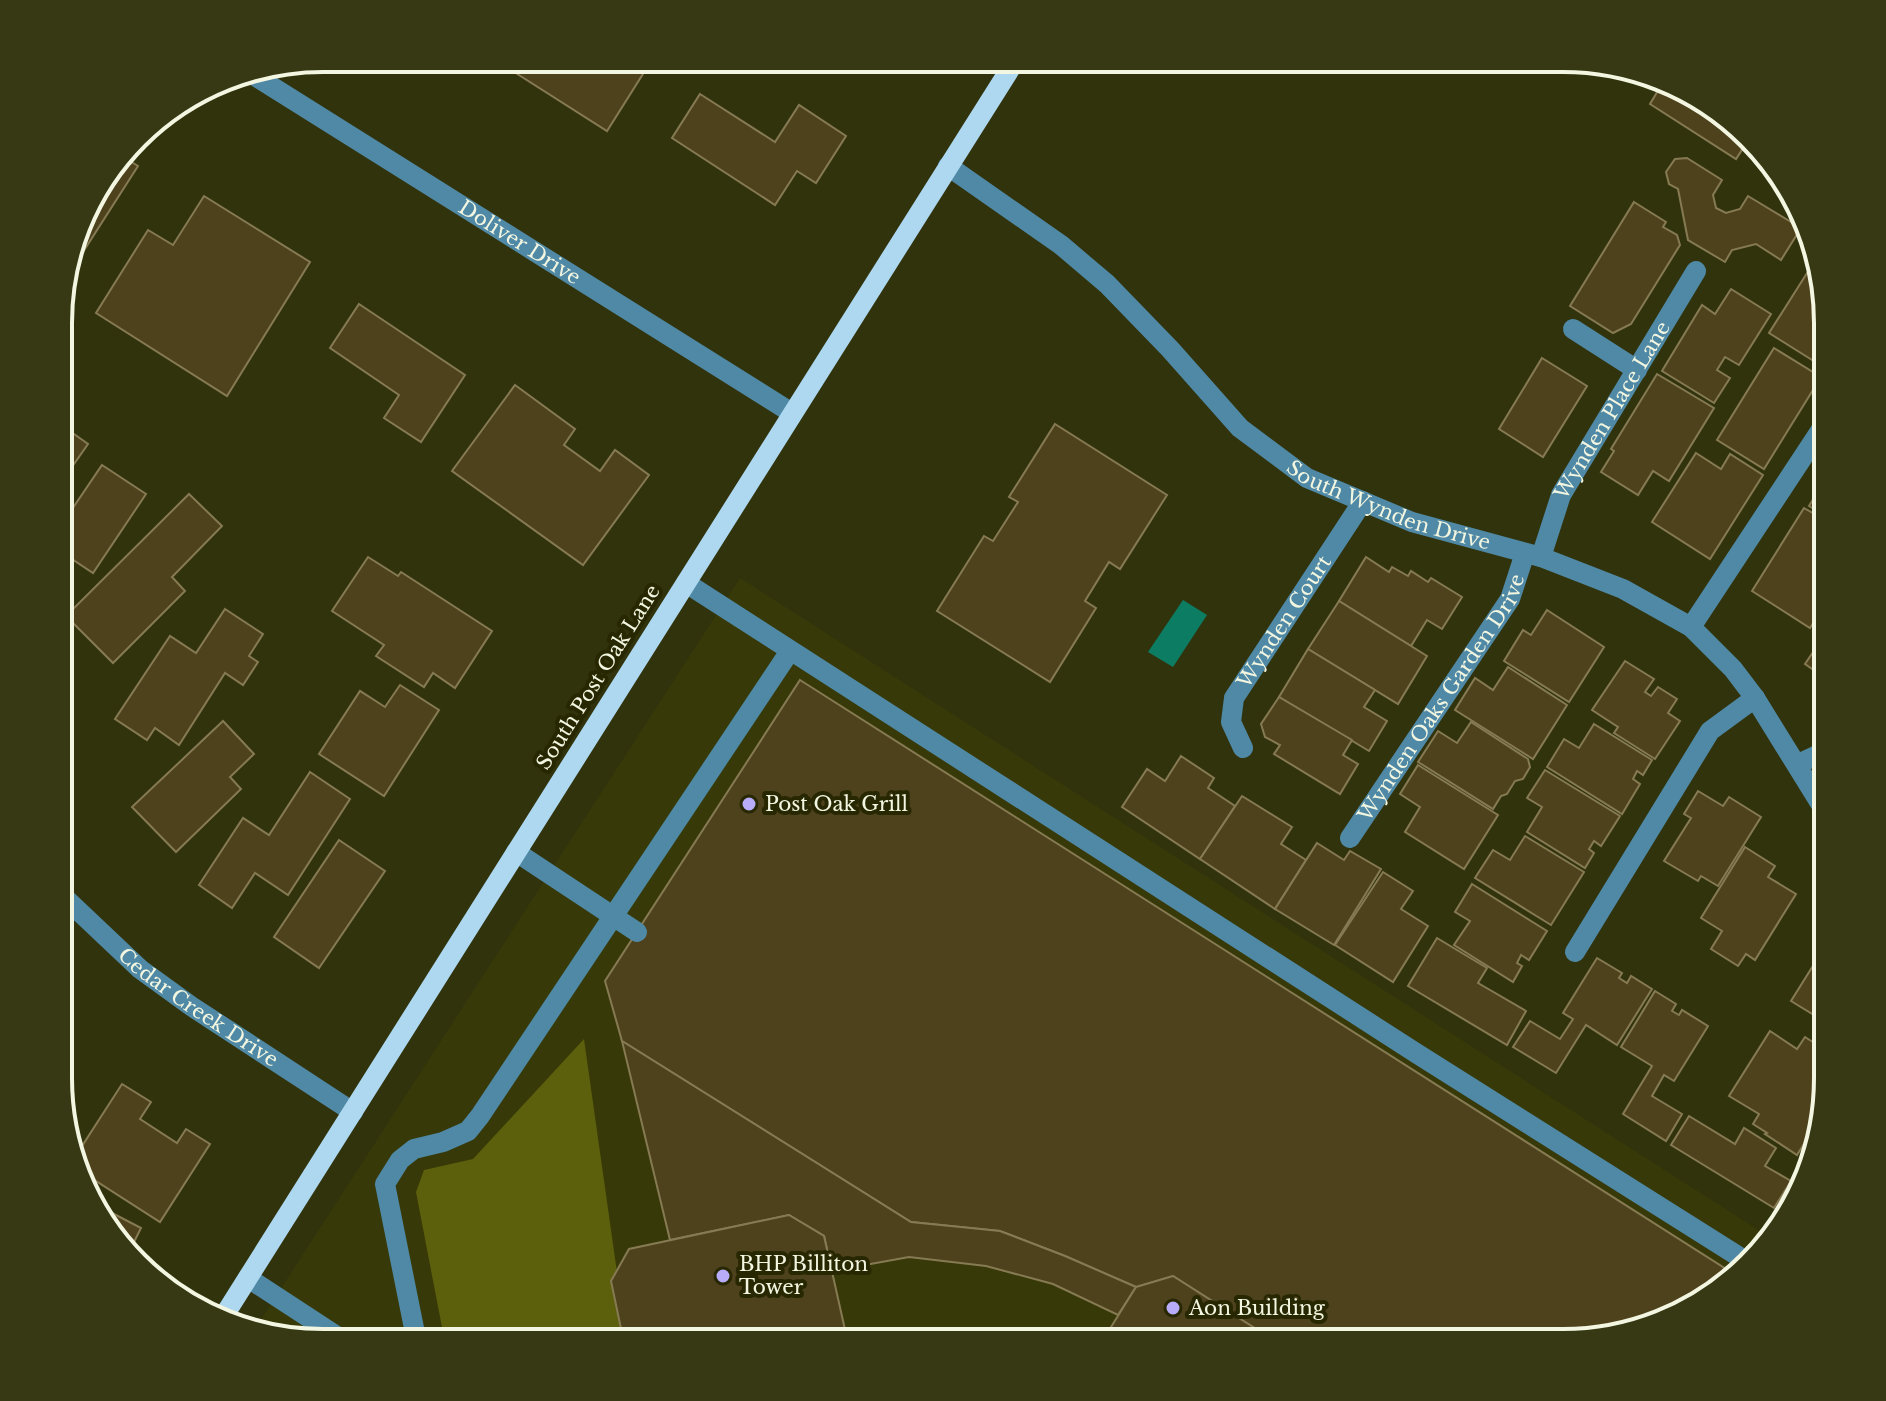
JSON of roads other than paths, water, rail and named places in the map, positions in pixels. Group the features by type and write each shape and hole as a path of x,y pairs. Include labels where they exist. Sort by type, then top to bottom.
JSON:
{"main road":[{"name":"South Post Oak Lane","path":"228,1310 1008,73"}],"street":[{"name":"Doliver Drive","path":"262,80 792,413"},
{"name":"South Wynden Drive","path":"948,166 1061,245 1107,284 1245,432 1307,478 1412,522 1533,555 1623,589 1691,627 1733,669 1755,698 1813,790"},
{"name":"Wynden Place Lane","path":"1533,555 1561,495 1696,271"},
{"path":"1573,329 1637,370"},
{"path":"1691,627 1813,442"},
{"name":"Wynden Court","path":"1243,748 1231,722 1234,698 1363,501"},
{"name":"Wynden Oaks Garden Drive","path":"1350,838 1510,599 1533,555"},
{"path":"686,583 1416,1053 1739,1256"},
{"path":"414,1328 385,1184 400,1160 414,1149 443,1142 468,1131 790,651"},
{"path":"1575,952 1710,731 1755,698"},
{"path":"1798,764 1813,757"},
{"path":"516,852 637,932"},
{"name":"Cedar Creek Drive","path":"73,906 140,969 353,1112"},
{"path":"248,1278 325,1328"}],"water":[{"path":"1183,600 1207,615 1173,667 1148,652"}],"place":[{"name":"Post Oak Grill","path":"749,804"},
{"name":"BHP Billiton Tower","path":"723,1276"},
{"name":"Aon Building","path":"1173,1308"}]}
